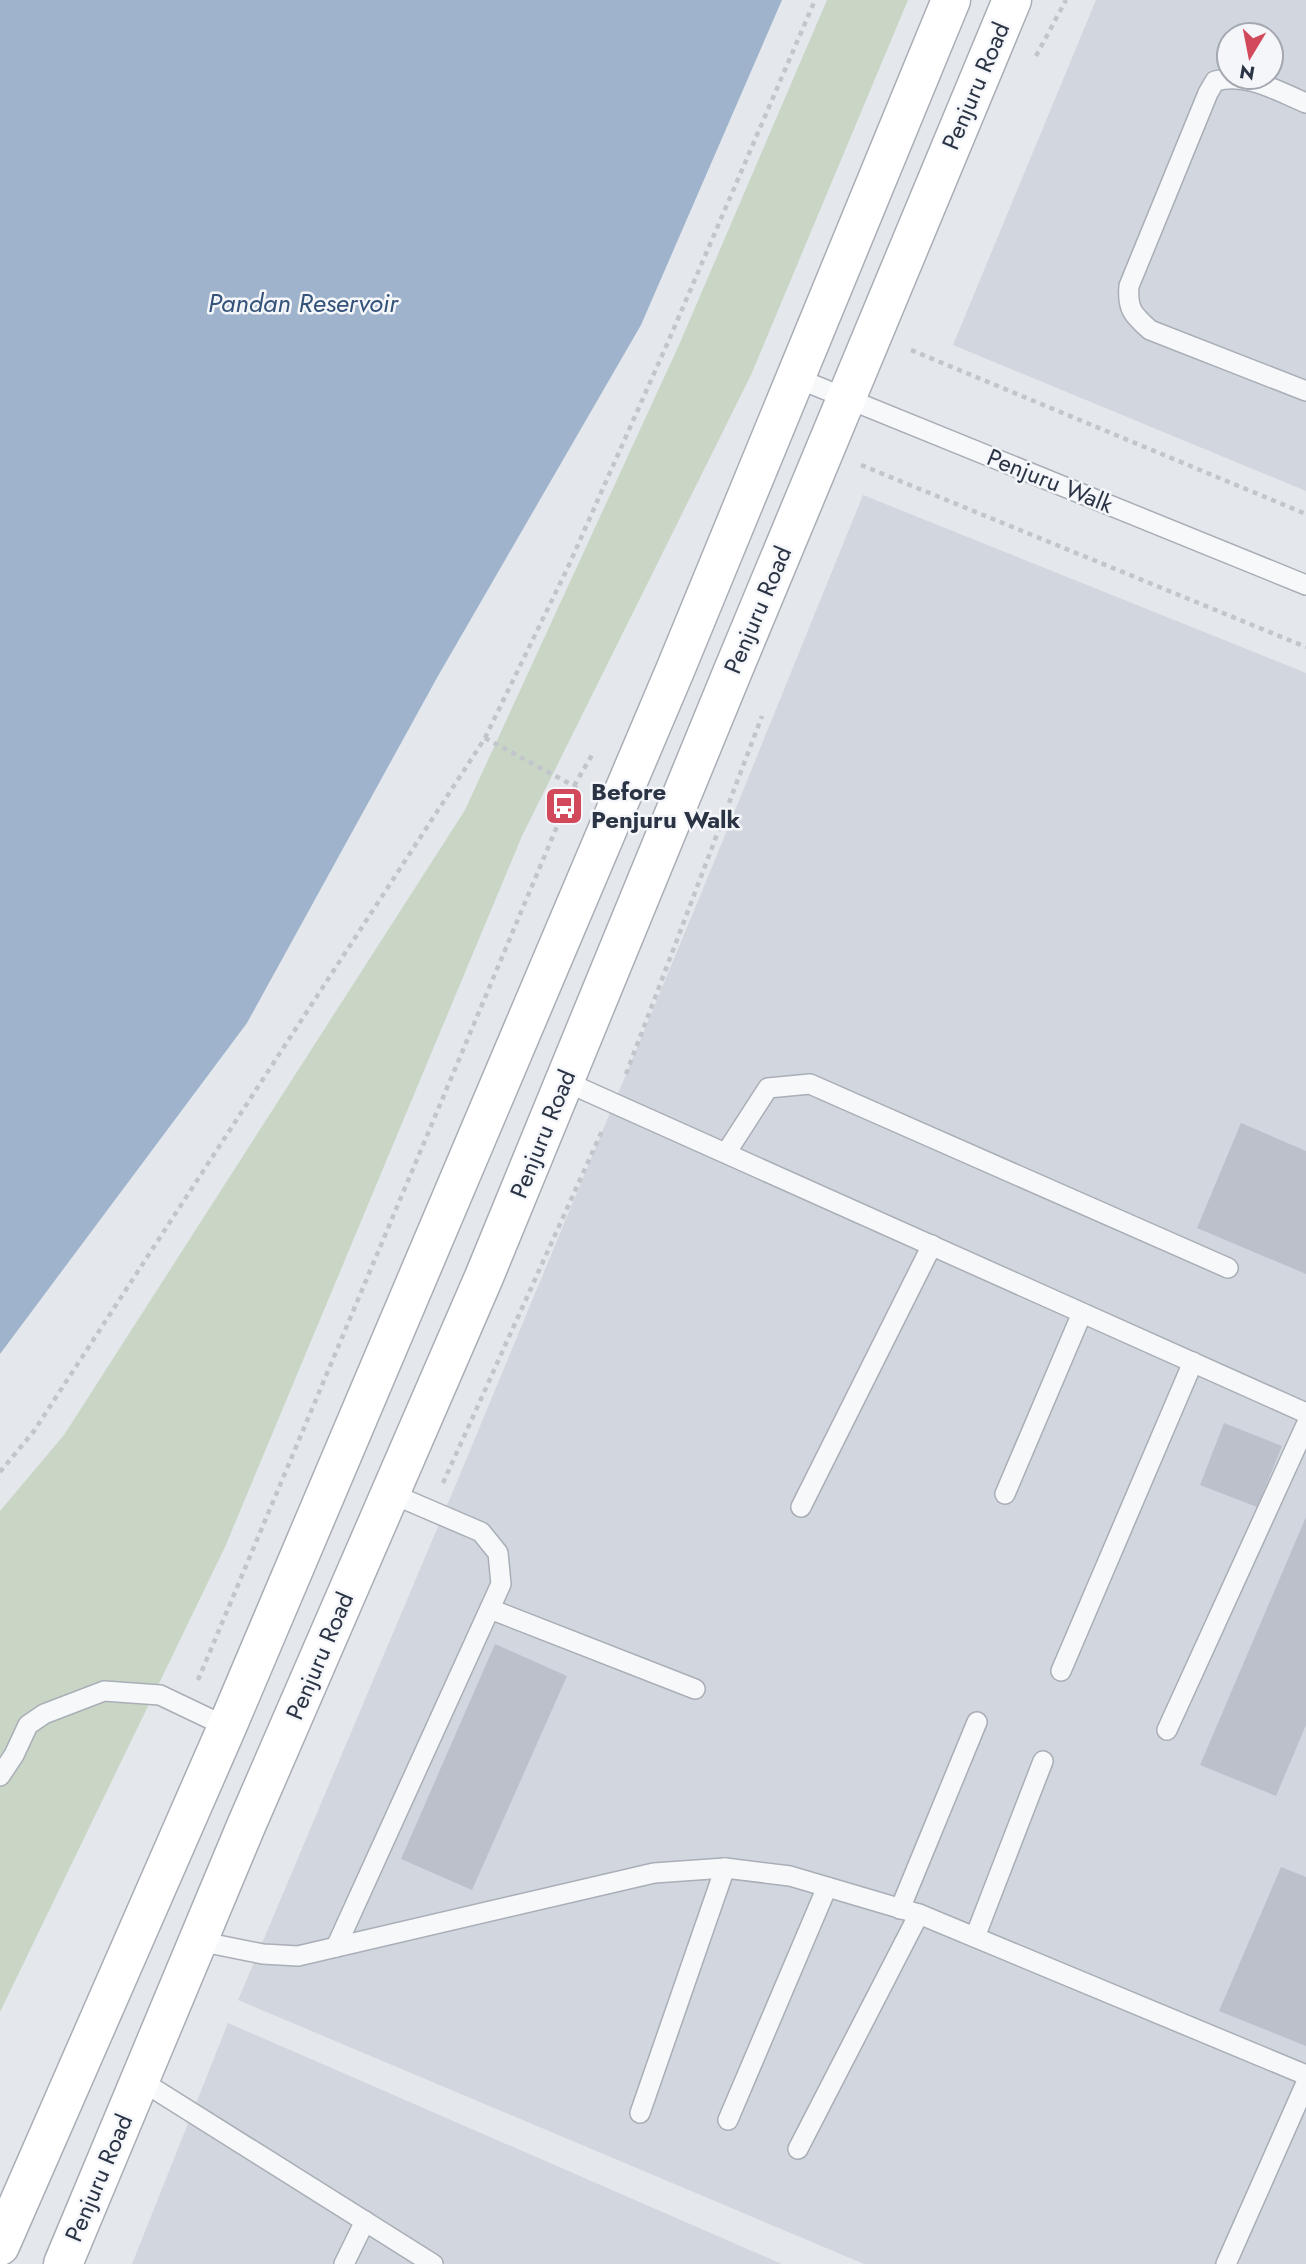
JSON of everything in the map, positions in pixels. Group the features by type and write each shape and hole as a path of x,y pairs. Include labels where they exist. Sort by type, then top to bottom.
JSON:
{"main road":[{"path":"0,2246 227,1727 681,656 951,0"},
{"name":"Penjuru Road","path":"63,2264 198,1941 484,1277 1012,0"}],"lane":[{"path":"1306,103 1246,79 1229,77 1215,81 1129,286 1128,299 1133,315 1150,330 1306,391"},
{"name":"Penjuru Walk","path":"794,377 1306,585"},
{"path":"564,1081 1306,1413"},
{"path":"726,1153 768,1088 810,1084 1228,1268"},
{"path":"802,1507 932,1245"},
{"path":"1005,1494 1082,1313"},
{"path":"1061,1671 1193,1362"},
{"path":"1167,1730 1306,1425"},
{"path":"336,1947 501,1584 498,1553 481,1532 390,1493"},
{"path":"490,1609 695,1689"},
{"path":"0,1776 14,1755 28,1725 44,1714 104,1691 160,1695 227,1727"},
{"path":"900,1909 977,1722"},
{"path":"975,1937 1043,1761"},
{"path":"198,1941 263,1954 298,1956 654,1873 725,1868 789,1876 919,1914 1306,2075"},
{"path":"640,2113 725,1868"},
{"path":"727,2120 827,1887"},
{"path":"798,2149 919,1914"},
{"path":"140,2080 433,2264"},
{"path":"1226,2264 1306,2083"},
{"path":"344,2264 365,2221"}],"path":[{"path":"0,1472 34,1431 485,738 580,542 815,0"},
{"path":"904,347 1306,514"},
{"path":"854,462 1306,647"},
{"path":"485,738 574,786 612,818"},
{"path":"187,1708 574,786"}],"shaded area":[{"path":"1096,0 1306,0 1306,491 953,345"},
{"path":"863,495 1306,673 1306,2264 864,2264 238,2000 456,1484"},
{"path":"228,2023 782,2264 132,2264"}],"green space":[{"path":"827,0 908,0 751,375 522,836 225,1547 0,2012 0,1511 64,1435 465,810 679,345"}],"water":[{"name":"Pandan Reservoir","path":"0,0 782,0 641,325 438,676 247,1023 0,1354"}],"building":[{"path":"1241,1123 1306,1151 1306,1274 1197,1228"},
{"path":"1224,1423 1282,1446 1257,1507 1200,1485"},
{"path":"1306,1517 1306,1725 1276,1796 1200,1765"},
{"path":"495,1644 567,1676 472,1890 401,1859"},
{"path":"1281,1867 1306,1877 1306,2046 1219,2011"}],"place":[{"name":"Before Penjuru Walk","path":"564,806"}]}
